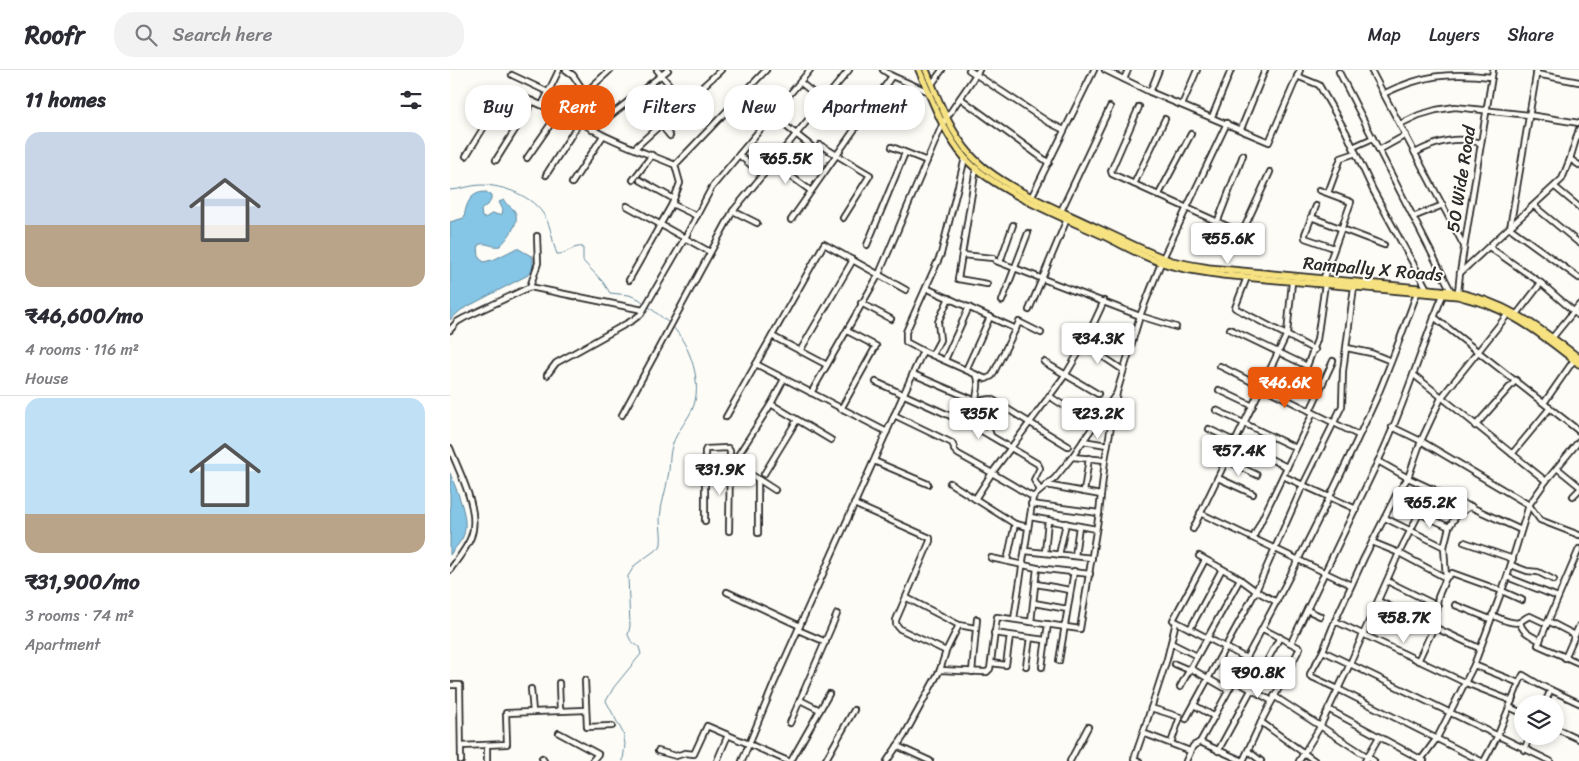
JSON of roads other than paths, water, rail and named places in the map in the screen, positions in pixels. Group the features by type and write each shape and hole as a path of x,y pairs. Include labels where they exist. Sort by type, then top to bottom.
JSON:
{"main road":[{"path":"919,70 932,89"},
{"path":"926,70 945,121 965,158 1000,185 1067,219 1188,270 1292,282 1324,282 1354,287 1458,296 1487,304 1527,325 1578,361"},
{"name":"Rampally X Roads","path":"945,121 970,155 997,177 1061,211 1162,260 1209,268 1324,282 1458,292 1481,298 1517,314 1552,338 1578,361"}],"street":[{"path":"552,85 559,70"},
{"path":"566,70 573,75 580,85"},
{"path":"594,85 610,70"},
{"path":"657,70 670,85"},
{"path":"615,112 668,70"},
{"path":"705,85 721,70"},
{"path":"675,164 766,70"},
{"path":"794,89 810,70"},
{"path":"837,85 849,70"},
{"path":"883,70 892,76 932,89 942,70"},
{"path":"969,70 978,72 1048,122 1064,130"},
{"path":"1032,196 1094,70"},
{"path":"1105,70 1150,92 1269,142 1300,70"},
{"path":"1124,79 1128,70"},
{"path":"1150,92 1159,70"},
{"path":"1182,105 1197,70"},
{"path":"1212,117 1231,70"},
{"path":"1240,129 1265,70"},
{"path":"1371,70 1464,247"},
{"path":"1438,70 1440,75"},
{"name":"50 Wide Road","path":"1458,292 1493,70"},
{"path":"811,393 879,274 945,121 978,72"},
{"path":"1339,72 1451,291"},
{"path":"1510,228 1536,72 1579,82"},
{"path":"512,75 541,89"},
{"path":"1383,94 1405,84 1440,75 1492,77"},
{"path":"791,220 892,76"},
{"path":"1297,76 1319,85 1427,289"},
{"path":"800,82 804,85"},
{"path":"466,156 506,91 509,90 541,105"},
{"path":"960,98 1049,163"},
{"path":"496,160 533,101"},
{"path":"1061,211 1110,107"},
{"path":"1139,107 1111,171 1112,174 1242,234 1270,172"},
{"path":"1400,124 1419,115 1455,107 1486,109 1579,123"},
{"path":"1134,184 1165,119"},
{"path":"940,670 987,672 990,670 997,617 1080,629 1099,513 1107,445 1123,370 1140,316 1162,260 1226,123"},
{"path":"622,416 733,211 804,125"},
{"path":"1460,273 1555,188 1562,179 1579,129"},
{"path":"527,158 548,130"},
{"path":"546,175 575,130"},
{"path":"592,130 675,164"},
{"path":"635,148 656,130"},
{"path":"665,130 670,136"},
{"path":"547,375 556,363 633,320 644,310 712,187 760,130"},
{"path":"791,130 811,146"},
{"path":"1158,196 1191,134"},
{"path":"572,183 603,136"},
{"path":"1379,150 1406,136"},
{"path":"1353,148 1373,138"},
{"path":"1416,153 1446,140 1466,140 1481,143"},
{"path":"820,145 870,175 843,218"},
{"path":"892,147 927,161"},
{"path":"867,245 905,153"},
{"path":"1328,193 1342,158 1356,153"},
{"path":"633,180 652,155"},
{"path":"739,155 763,175"},
{"path":"1217,223 1244,155"},
{"path":"965,158 941,254 906,332 906,342 986,379 992,376 1020,322 1041,333"},
{"path":"1570,159 1579,165"},
{"path":"773,163 811,191"},
{"path":"629,280 673,202 680,183 675,164"},
{"path":"976,168 958,279 988,284"},
{"path":"640,180 697,216"},
{"path":"1555,188 1579,207"},
{"path":"1230,329 1308,366 1315,350 1324,282 1341,228 1352,202 1319,190"},
{"path":"1413,217 1443,205"},
{"path":"627,206 710,252"},
{"path":"1316,206 1304,234 1305,238 1334,248"},
{"path":"1534,206 1579,243"},
{"path":"733,211 757,223"},
{"path":"1311,217 1384,245"},
{"path":"1029,310 1067,219"},
{"path":"996,260 1013,226"},
{"path":"1510,228 1579,278"},
{"path":"1002,301 1028,233"},
{"path":"530,287 538,263 537,236"},
{"path":"726,417 824,244 906,290"},
{"path":"1489,247 1541,283 1579,316"},
{"path":"962,255 996,260 1140,316 1176,327"},
{"path":"800,350 853,260"},
{"path":"1247,277 1235,308 1315,350"},
{"path":"1192,529 1287,334 1292,282"},
{"path":"1517,314 1541,283"},
{"path":"450,330 457,322 464,318 530,287 644,310"},
{"path":"1186,719 1256,591 1303,485 1342,406 1343,371 1354,287"},
{"path":"926,288 1016,329"},
{"path":"1186,761 1193,746 1200,742 1299,560 1392,361 1417,293"},
{"path":"1291,643 1378,461 1414,375 1443,295"},
{"path":"932,355 940,340 938,322 949,298"},
{"path":"975,499 992,473 1066,374 1084,344 1104,301"},
{"path":"861,303 891,319"},
{"path":"1552,338 1579,305"},
{"path":"945,360 969,308"},
{"path":"1508,314 1441,398 1421,441 1408,478 1372,542 1310,676 1338,688 1483,761 1497,737 1523,675 1579,703"},
{"path":"966,370 990,317"},
{"path":"1434,317 1579,431"},
{"path":"840,409 876,346 847,330"},
{"path":"772,336 827,365"},
{"path":"1084,344 1123,370"},
{"path":"1347,348 1372,353 1392,361"},
{"path":"742,761 799,628 923,351"},
{"path":"1253,538 1296,448 1333,361"},
{"path":"1544,403 1578,361"},
{"path":"1044,362 1098,394"},
{"path":"756,364 887,432"},
{"path":"1220,366 1358,435"},
{"path":"913,374 976,401 991,399 1030,421 1068,446"},
{"path":"1414,375 1475,426 1546,481"},
{"path":"977,376 979,384 976,401 988,424 991,436"},
{"path":"732,462 771,404 784,379"},
{"path":"1475,426 1516,380"},
{"path":"876,382 991,436 1040,466 1034,480 1040,490"},
{"path":"1219,390 1253,406"},
{"path":"1014,619 1033,497 1055,478 1072,457 1117,392"},
{"path":"1049,396 1086,420"},
{"path":"771,404 830,440"},
{"path":"1512,454 1550,408"},
{"path":"1216,410 1296,448"},
{"path":"894,415 952,443 954,450 958,454 1033,497"},
{"path":"764,474 797,420"},
{"path":"1392,427 1421,441 1529,505 1540,520 1579,535"},
{"path":"1208,429 1287,467"},
{"path":"1083,441 1107,445"},
{"path":"1328,709 1421,760 1437,738 1474,665 1507,577 1529,505 1579,441"},
{"path":"450,448 471,502 473,524 470,539 450,570"},
{"path":"704,521 705,451 708,448 728,448 732,462 729,531"},
{"path":"1212,453 1257,475"},
{"path":"1072,457 1105,460"},
{"path":"1084,492 1089,458"},
{"path":"874,461 928,484"},
{"path":"1378,461 1408,478 1521,530"},
{"path":"732,462 775,490"},
{"path":"1557,468 1579,488 1573,496"},
{"path":"1283,476 1356,509"},
{"path":"1218,478 1253,494"},
{"path":"758,480 758,533"},
{"path":"950,483 1015,524 1028,527"},
{"path":"1046,485 1101,495"},
{"path":"1299,761 1320,727 1399,553 1432,488"},
{"path":"854,504 930,538 907,598 896,620 897,627 946,651"},
{"path":"1032,504 1099,513"},
{"path":"1418,661 1434,627 1438,598 1446,578 1444,547 1449,527 1457,515 1471,506"},
{"path":"1200,513 1351,585"},
{"path":"1419,513 1449,527"},
{"path":"1030,517 1096,529"},
{"path":"1385,518 1410,532 1444,547"},
{"path":"1045,553 1048,520"},
{"path":"1007,561 1015,524"},
{"path":"1059,555 1066,524"},
{"path":"1075,556 1079,526"},
{"path":"1372,542 1399,553 1446,578"},
{"path":"1464,542 1512,559"},
{"path":"1579,549 1538,645 1579,664"},
{"path":"1025,551 1092,558"},
{"path":"1198,556 1277,602"},
{"path":"991,558 1037,568 1090,574"},
{"path":"1139,761 1134,759 1171,643 1176,622 1173,620 1205,560"},
{"path":"1511,565 1527,571 1538,572 1554,580"},
{"path":"1031,622 1037,568"},
{"path":"1190,629 1222,569"},
{"path":"1059,661 1074,572"},
{"path":"1446,578 1452,573 1502,590 1522,600"},
{"path":"1507,577 1558,597"},
{"path":"1180,687 1240,579"},
{"path":"1387,581 1438,606"},
{"path":"1036,584 1070,590"},
{"path":"726,592 826,642"},
{"path":"907,598 959,625 975,628"},
{"path":"1378,601 1479,648"},
{"path":"1034,604 1067,609"},
{"path":"1455,605 1513,623 1520,622 1530,616 1575,635"},
{"path":"1306,610 1320,616"},
{"path":"790,724 837,614"},
{"path":"972,672 977,619"},
{"path":"1334,621 1466,683 1512,701"},
{"path":"1176,622 1246,658"},
{"path":"1520,622 1524,632 1540,641"},
{"path":"1042,667 1048,624"},
{"path":"887,761 940,670 946,651 959,625"},
{"path":"1565,658 1579,627"},
{"path":"1200,742 1243,761 1260,722 1300,648 1263,629"},
{"path":"994,634 1045,640"},
{"path":"991,663 1006,664 1010,636"},
{"path":"1218,751 1280,637"},
{"path":"1026,666 1030,638"},
{"path":"1171,643 1197,656"},
{"path":"1323,651 1450,712 1497,737 1550,761"},
{"path":"1175,664 1190,669 1228,690"},
{"path":"1474,665 1520,683"},
{"path":"585,680 587,727 612,726"},
{"path":"1234,680 1252,690 1273,698 1320,727 1366,759 1374,761"},
{"path":"559,683 560,711"},
{"path":"450,684 460,684 461,761"},
{"path":"531,689 533,712"},
{"path":"1548,695 1551,690"},
{"path":"658,751 676,756 685,753 694,754 707,726 790,761 829,694"},
{"path":"800,700 820,710"},
{"path":"1194,706 1214,717"},
{"path":"1509,707 1514,709"},
{"path":"1151,708 1180,717 1171,743"},
{"path":"461,746 507,744 506,713 586,710"},
{"path":"825,761 854,710"},
{"path":"1260,722 1315,761"},
{"path":"1070,761 1088,727"},
{"path":"1564,732 1579,739"},
{"path":"559,733 598,754 592,761"},
{"path":"1143,733 1190,751"},
{"path":"717,761 728,735"},
{"path":"1366,759 1379,737"},
{"path":"487,745 487,761"},
{"path":"1524,750 1526,745"},
{"path":"896,746 930,761"},
{"path":"1248,752 1261,761"}],"water":[{"path":"486,192 491,195 491,198 490,203 481,210 482,217 485,218 493,213 502,214 503,210 499,202 504,200 516,213 516,218 513,229 500,246 478,245 479,258 484,262 495,259 517,248 533,257 533,269 528,275 461,310 450,320 450,222 464,218 470,200 476,194"},
{"path":"450,473 462,506 465,532 450,555"}],"waterway":[{"path":"450,190 477,185 490,186 499,187 526,198 545,217 557,254 576,247 583,247 583,261 603,282 610,293 629,295 639,299 669,323"},
{"path":"623,761 625,744 623,733 606,701 614,687 641,654 639,647 631,641 628,635 630,626 628,576 635,565 660,547 660,518 669,474 672,445 692,410 695,400 696,377 693,365 684,343 672,326"}]}
